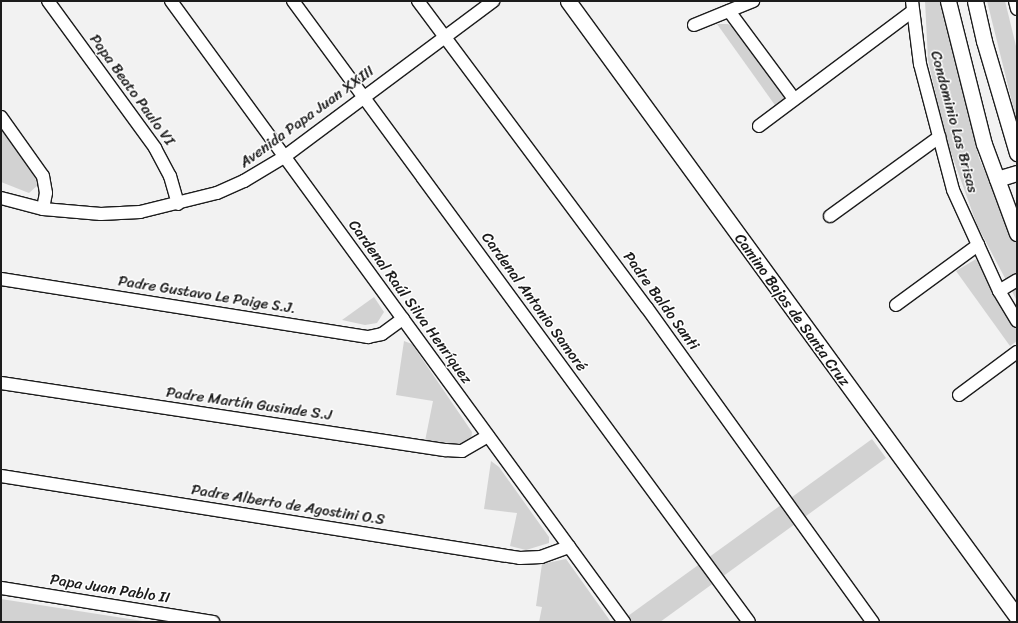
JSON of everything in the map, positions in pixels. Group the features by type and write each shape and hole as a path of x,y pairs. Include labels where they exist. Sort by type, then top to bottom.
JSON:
{"street":[{"name":"Papa Beato Paulo VI","path":"48,1 158,152 170,176 178,204"},
{"name":"Cardenal Raúl Silva Henríquez","path":"171,1 624,622"},
{"name":"Cardenal Antonio Samoré","path":"293,1 749,622"},
{"name":"Padre Baldo Santi","path":"418,1 652,315 874,622"},
{"name":"Avenida Papa Juan XXIII","path":"1,198 43,209 83,214 140,212 178,204 217,193 244,181 284,157 444,36 493,1"},
{"name":"Camino Bajos de Santa Cruz","path":"568,1 1017,617"},
{"path":"694,24 753,1"},
{"path":"948,1 969,88 996,180 1017,233"},
{"path":"975,1 984,41 1017,153"},
{"path":"1015,1 1017,9"},
{"path":"759,126 913,6"},
{"name":"Condominio Las Brisas","path":"913,6 920,64 953,190 999,291 1017,321"},
{"path":"729,10 794,99"},
{"path":"1,117 43,176 46,193 43,209"},
{"path":"830,216 939,137"},
{"path":"996,180 1017,173"},
{"path":"896,305 978,245"},
{"name":"Padre Gustavo Le Paige S.J.","path":"1,279 368,337 382,334 403,319"},
{"path":"999,291 1017,280"},
{"path":"960,394 1017,352"},
{"name":"Padre Martín Gusinde S.J","path":"1,383 446,450 462,451 488,436"},
{"name":"Padre Alberto de Agostini O.S","path":"1,476 520,558 541,557 569,546"},
{"name":"Papa Juan Pablo II","path":"1,588 213,622"}],"shaded area":[{"path":"925,1 942,1 979,158 1017,244 1017,301 977,225 946,139 928,60"},
{"path":"987,1 1005,1 1017,50 1017,122"},
{"path":"717,24 728,24 734,28 785,98 785,103 777,108"},
{"path":"1,128 32,171 38,185 29,193 1,182"},
{"path":"976,259 1017,327 1017,341 1010,346 956,271"},
{"path":"374,297 384,312 377,323 365,325 342,320"},
{"path":"404,341 412,344 472,432 471,440 460,444 425,441 433,401 396,395"},
{"path":"872,439 886,458 660,622 632,622 628,616"},
{"path":"491,461 499,467 549,537 549,543 526,550 510,546 517,513 484,509"},
{"path":"566,559 611,622 539,622 542,607 536,606 542,564"},
{"path":"1,599 149,622 1,622"}]}
